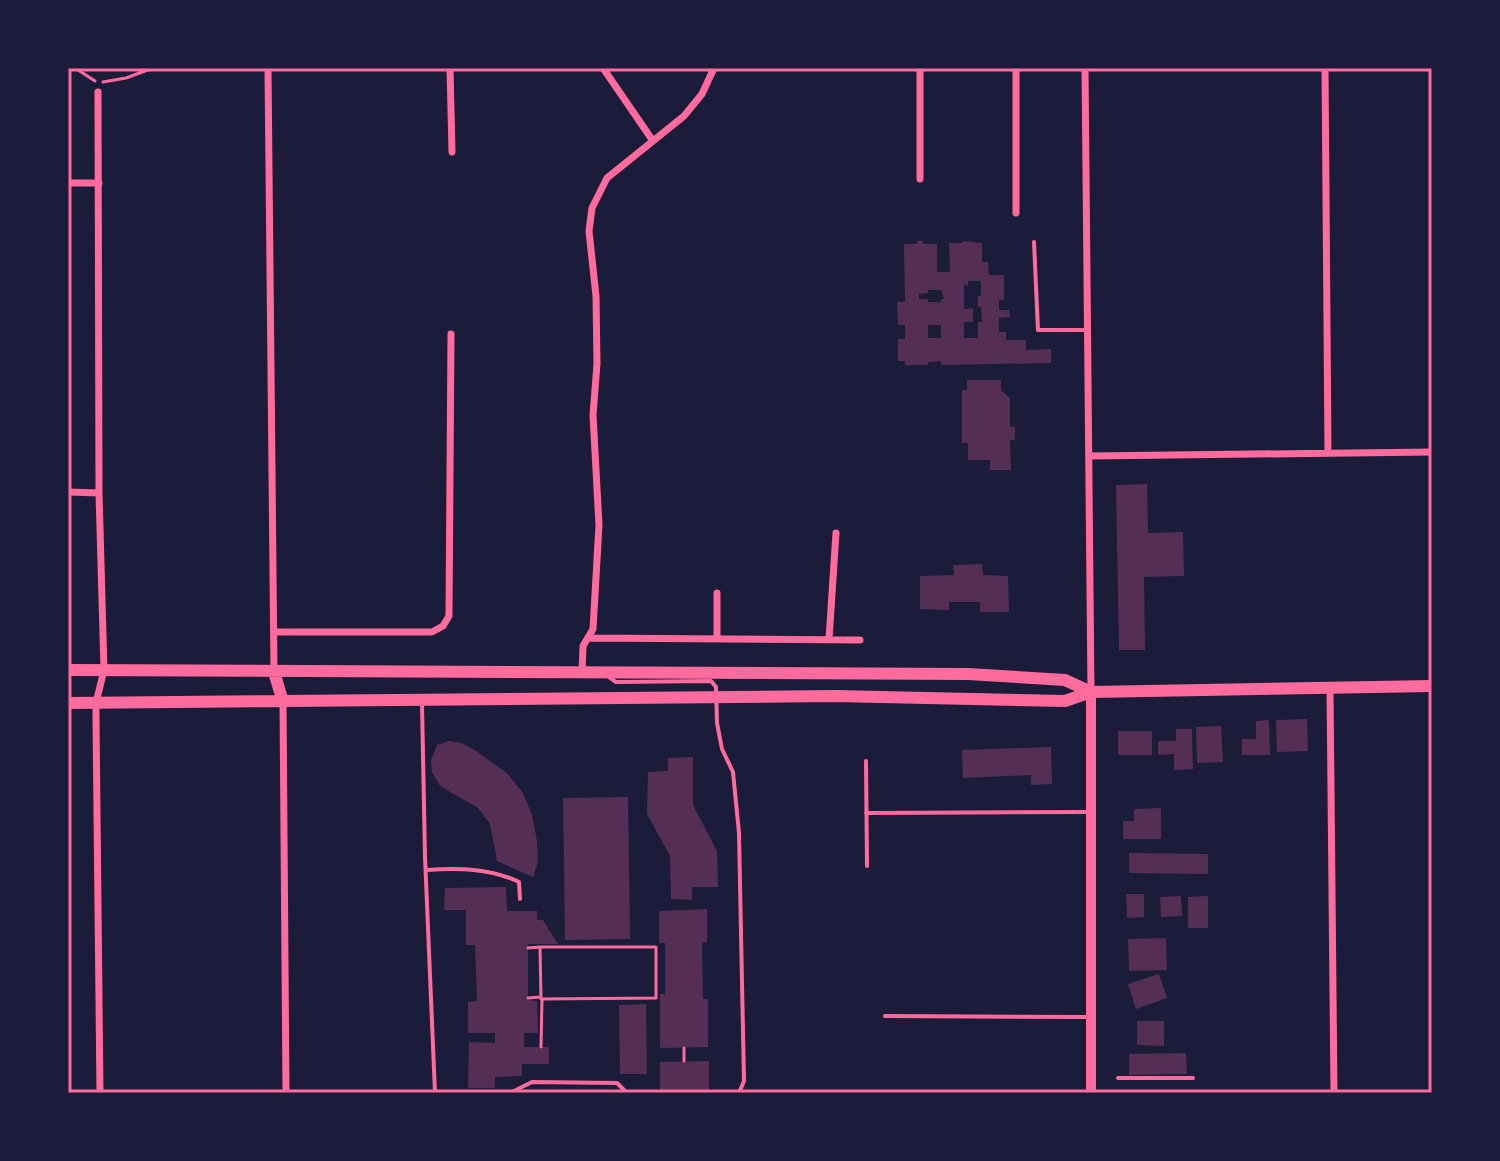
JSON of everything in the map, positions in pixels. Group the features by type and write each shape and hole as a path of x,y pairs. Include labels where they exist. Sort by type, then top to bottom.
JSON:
{"highway":[{"path":"68,670 968,674 1065,680 1091,692"},
{"path":"274,672 283,702"},
{"path":"68,703 716,696 1065,701 1091,692 1432,686"}],"main road":[{"path":"1091,692 1091,1093"}],"street":[{"path":"268,68 274,672"},
{"path":"450,68 452,152"},
{"path":"603,68 653,141"},
{"path":"582,673 583,646 593,629 599,525 593,415 597,364 596,296 589,219 594,198 607,178 692,107 714,68"},
{"path":"920,68 920,179"},
{"path":"1016,68 1016,213"},
{"path":"1085,68 1091,692"},
{"path":"1325,68 1328,452"},
{"path":"98,92 99,493 104,670 96,703 100,1093"},
{"path":"68,183 99,183"},
{"path":"274,632 432,632 447,621 451,334"},
{"path":"1089,456 1432,452"},
{"path":"68,492 99,493"},
{"path":"829,639 836,533"},
{"path":"717,593 717,638"},
{"path":"589,638 860,640"},
{"path":"1330,688 1334,1093"},
{"path":"283,702 286,1093"}],"lane":[{"path":"1034,242 1038,330 1088,329"},
{"path":"601,673 616,682 711,681 716,687 717,723 722,749 733,772 739,833 744,1081 739,1093"},
{"path":"422,701 435,1093"},
{"path":"866,761 867,866"},
{"path":"866,813 1090,812"},
{"path":"427,870 496,871 519,882 520,899"},
{"path":"885,1016 1090,1017"},
{"path":"1118,1078 1193,1078"},
{"path":"510,1093 532,1082 546,1082 617,1083 627,1093"}],"path":[{"path":"75,68 93,80 104,82 153,68"},
{"path":"540,947 541,1047"},
{"path":"528,948 656,947 656,998 528,998"},
{"path":"684,1048 684,1061"}],"building":[{"path":"917,241 923,241 923,244 937,244 937,272 950,272 949,243 982,243 982,262 988,262 989,275 1004,275 1004,300 999,300 999,310 1009,310 1010,317 999,318 999,332 1006,332 1006,340 1026,340 1026,350 1051,349 1051,363 941,365 941,361 928,362 928,365 905,365 905,361 898,361 898,339 905,339 905,325 898,325 897,302 905,302 904,244 917,244","holes":["968,281 981,281 978,307 981,307 982,322 978,322 978,338 964,338 964,322 973,322 973,308 964,309 964,285 968,286","928,290 941,290 944,299 941,302 919,299 919,294 928,293","928,325 941,325 941,338 928,338"]},
{"path":"967,380 1001,380 1001,390 1010,398 1010,427 1015,427 1015,440 1010,440 1011,470 990,470 990,460 968,460 968,443 962,443 962,390 967,390"},
{"path":"1147,484 1148,533 1183,532 1184,576 1144,577 1145,650 1119,650 1116,485"},
{"path":"982,564 983,575 1008,576 1009,612 980,612 980,602 949,602 949,610 920,609 920,576 954,575 953,565"},
{"path":"1307,719 1308,751 1277,752 1276,720"},
{"path":"1269,720 1270,755 1242,755 1242,739 1256,739 1256,721"},
{"path":"1221,726 1223,762 1197,763 1196,727"},
{"path":"1176,729 1192,729 1193,769 1174,770 1174,754 1158,755 1158,741 1176,741"},
{"path":"1118,731 1152,731 1152,755 1118,755"},
{"path":"449,741 476,751 507,773 523,793 532,815 537,841 538,861 533,877 497,861 490,824 478,808 440,786 432,772 431,760 437,745"},
{"path":"1051,747 1052,784 1031,785 1031,775 963,778 962,750"},
{"path":"693,757 693,805 717,851 718,887 692,887 692,900 671,899 670,856 647,814 648,772 668,771 668,758"},
{"path":"628,797 630,939 565,940 563,798"},
{"path":"1161,808 1161,839 1123,839 1123,821 1134,821 1134,809"},
{"path":"1129,853 1208,854 1208,874 1129,873"},
{"path":"506,887 507,911 537,911 537,920 543,920 558,944 528,944 528,1000 537,1001 538,1033 524,1033 524,1047 549,1047 549,1064 522,1064 522,1076 495,1077 495,1088 468,1088 469,1042 495,1043 495,1033 468,1033 468,1002 477,1001 475,945 466,945 466,910 444,910 445,888"},
{"path":"1126,894 1144,894 1144,917 1127,918"},
{"path":"1181,896 1182,916 1161,917 1160,897"},
{"path":"1208,896 1208,928 1188,928 1188,897"},
{"path":"707,909 707,942 702,943 703,999 708,999 708,1047 660,1048 660,994 665,994 665,943 659,943 659,911"},
{"path":"1166,938 1167,970 1129,971 1128,939"},
{"path":"1159,974 1167,998 1136,1009 1128,984"},
{"path":"646,1004 647,1074 620,1074 619,1005"},
{"path":"1137,1021 1164,1021 1164,1046 1137,1045"},
{"path":"1186,1053 1187,1074 1129,1075 1129,1054"},
{"path":"709,1061 709,1093 660,1093 660,1062"}]}
